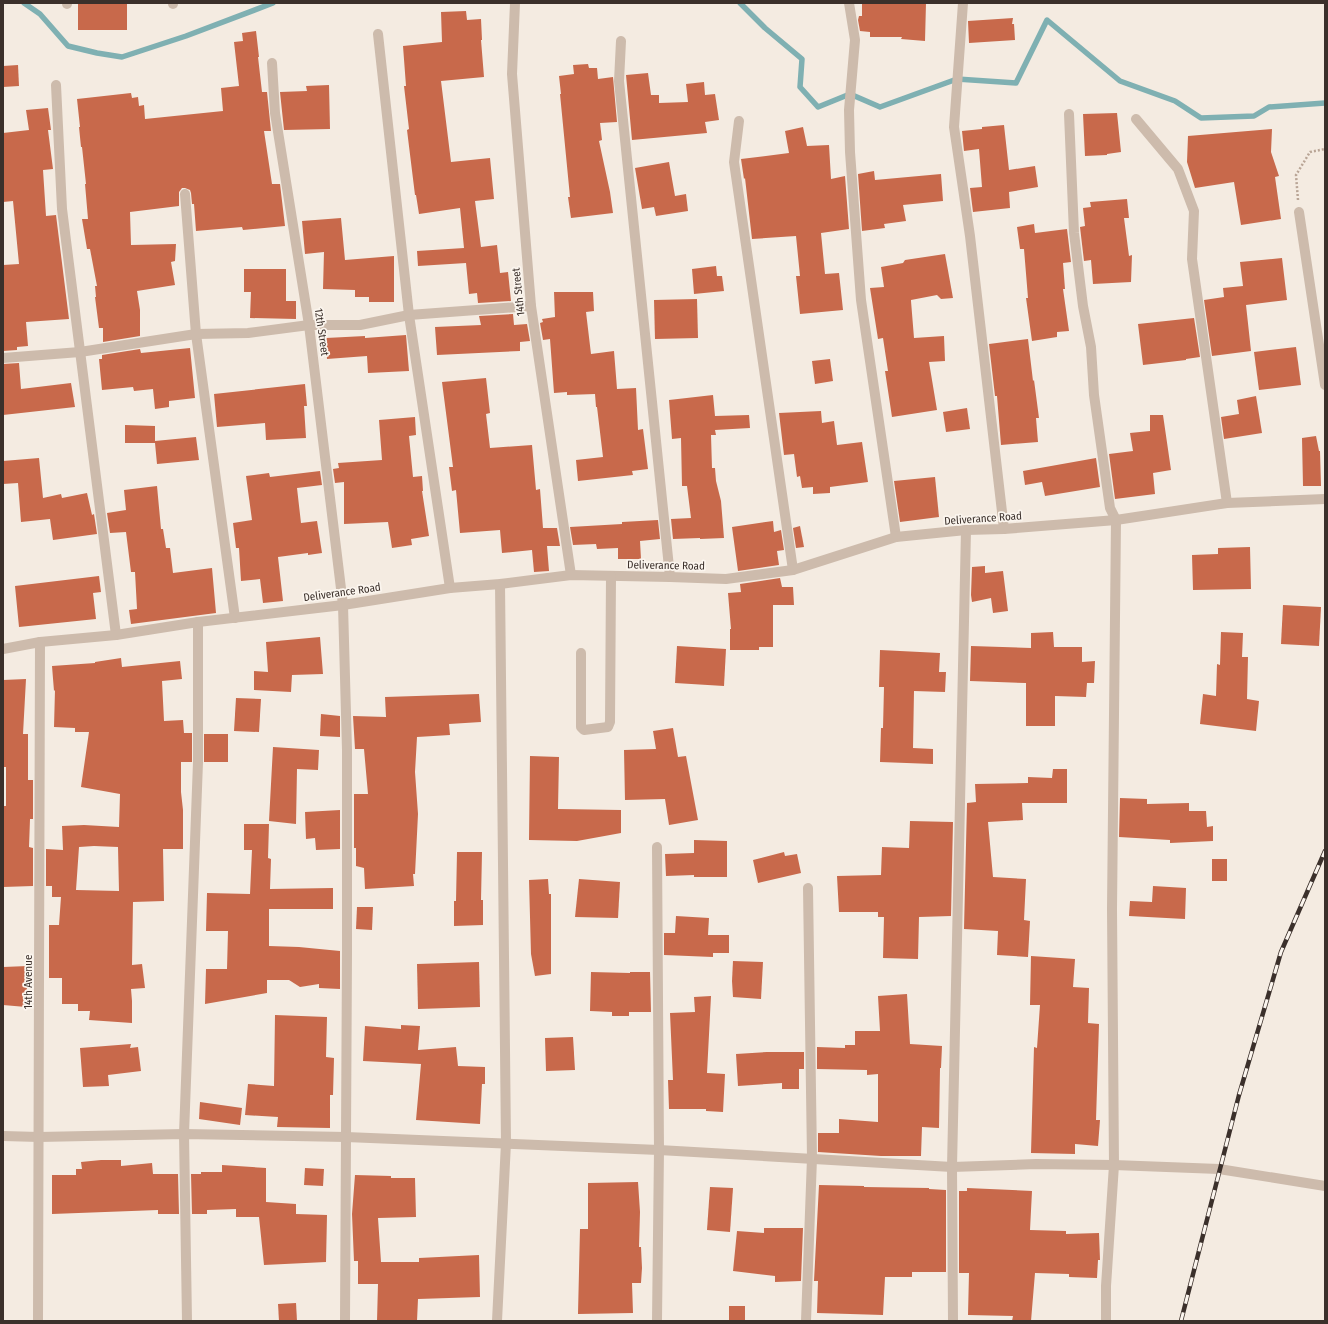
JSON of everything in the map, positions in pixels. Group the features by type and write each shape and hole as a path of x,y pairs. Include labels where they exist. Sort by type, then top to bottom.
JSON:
{"street":[{"path":"849,3 856,40 849,110 850,152 860,300 896,537"},
{"path":"963,3 954,127 970,236 1004,529"},
{"name":"14th Street","path":"515,4 512,74 531,306 571,575"},
{"path":"378,34 409,315 450,588"},
{"path":"620,41 619,81 670,577"},
{"name":"12th Street","path":"272,63 275,113 309,325 343,605 347,757 345,1321"},
{"path":"56,85 62,209 116,635"},
{"path":"1069,114 1074,233 1083,306 1091,347 1094,395 1110,508 1116,520 1112,909 1114,1165 1106,1286 1106,1321"},
{"path":"1136,119 1178,169 1194,211 1192,259 1226,503"},
{"path":"739,120 734,162 793,570"},
{"path":"184,194 196,334 235,618"},
{"path":"1299,212 1325,385"},
{"path":"3,358 80,352 196,334 248,333 309,325 360,324 409,315 531,306"},
{"name":"Deliverance Road","path":"3,649 40,642 116,635 198,622 343,605 450,588 500,584 571,575 726,579 793,570 896,537 966,530 1004,529 1116,520 1226,503 1325,499"},
{"path":"953,1321 952,1167 966,530"},
{"path":"581,653 581,727 584,730 608,727 610,722 611,576"},
{"path":"497,1321 506,1143 500,584"},
{"path":"187,1321 184,1134 198,762 198,622"},
{"name":"14th Avenue","path":"38,1321 40,1137 40,642"},
{"path":"657,847 659,1150 657,1321"},
{"path":"806,1321 812,1158 808,888"},
{"path":"3,1136 40,1137 184,1134 346,1137 659,1150 952,1167 1036,1164 1114,1165 1219,1169 1325,1186"}],"path":[{"path":"1299,212 1296,175 1310,152 1325,149"}],"building":[{"path":"78,3 127,3 127,30 78,30"},
{"path":"862,3 926,3 925,41 901,39 902,37 870,37 870,32 860,31 858,20 859,16 862,16"},
{"path":"466,11 467,20 481,19 484,77 441,81 451,162 490,158 494,199 475,201 481,247 497,245 500,273 508,272 511,301 478,303 477,293 469,294 466,263 418,266 417,251 464,248 460,208 419,214 415,195 407,130 409,129 404,86 406,86 403,46 442,42 441,12"},
{"path":"1013,18 1012,24 1014,24 1015,40 969,43 968,21"},
{"path":"256,31 262,92 267,92 271,131 264,131 272,184 280,184 285,226 243,230 242,227 196,231 194,204 192,204 190,190 185,188 182,188 179,192 179,206 130,212 131,245 176,244 175,261 171,262 175,285 137,291 140,310 140,336 103,342 103,328 99,328 95,297 95,286 97,286 90,249 87,249 82,219 88,219 86,184 77,99 131,93 132,98 138,97 139,106 144,105 145,119 223,111 221,88 239,86 234,42 243,41 242,33"},
{"path":"588,64 589,68 597,68 598,79 613,77 617,122 600,123 602,140 599,141 613,213 571,218 568,197 570,197 559,76 574,74 573,65"},
{"path":"18,65 19,86 3,87 3,66"},
{"path":"648,73 651,95 659,95 659,103 688,102 686,84 704,82 705,95 715,94 719,120 705,122 707,133 632,140 626,75"},
{"path":"329,85 330,129 284,130 280,92 307,91 306,86"},
{"path":"48,108 51,130 48,130 53,169 43,170 46,216 56,215 69,319 26,322 28,346 17,347 17,350 3,351 3,265 19,264 13,201 3,202 3,133 29,130 26,110"},
{"path":"1117,113 1121,152 1107,155 1085,156 1083,114"},
{"path":"1004,125 1009,170 1035,166 1038,187 1009,192 1010,208 973,212 970,188 982,187 979,149 964,151 962,131"},
{"path":"803,127 807,146 829,145 831,179 845,176 849,229 821,233 825,274 839,273 843,310 800,314 796,276 800,276 796,236 752,239 745,178 744,179 741,159 789,153 785,131"},
{"path":"1272,129 1271,152 1279,176 1275,177 1281,219 1241,225 1234,182 1195,188 1187,162 1188,136"},
{"path":"669,162 675,196 686,194 688,211 656,216 654,207 642,209 635,168"},
{"path":"874,171 875,180 941,174 943,201 903,205 906,221 884,224 885,228 862,231 858,174"},
{"path":"1127,199 1129,218 1124,218 1129,256 1132,255 1131,282 1093,284 1091,260 1084,261 1080,227 1085,226 1083,208 1091,207 1090,202"},
{"path":"341,218 345,260 394,256 394,302 369,302 369,297 355,297 355,290 323,289 324,252 305,254 302,221"},
{"path":"1034,224 1035,233 1067,229 1071,262 1063,263 1065,289 1063,289 1069,331 1057,332 1057,337 1032,341 1026,298 1028,298 1024,249 1020,249 1017,227"},
{"path":"945,254 953,298 941,299 937,295 911,300 914,338 944,336 945,361 929,362 937,410 892,417 885,371 888,371 883,338 878,339 870,288 884,287 881,267 903,263 905,260"},
{"path":"1282,258 1287,300 1246,305 1251,351 1212,356 1204,300 1224,297 1223,288 1243,286 1240,262"},
{"path":"716,266 717,276 722,276 724,291 694,294 692,269"},
{"path":"244,269 286,269 286,301 296,301 296,319 250,318 251,292 244,292"},
{"path":"554,292 593,292 594,311 586,312 591,354 614,351 617,389 636,388 638,430 643,429 648,469 632,471 633,475 578,481 576,460 603,457 597,407 595,394 567,395 567,392 554,393 550,339 543,340 540,323 543,322 542,319 555,317"},
{"path":"697,299 698,338 655,339 654,300"},
{"path":"513,314 514,325 527,324 530,341 520,342 520,351 437,355 435,327 481,325 479,316"},
{"path":"1194,318 1200,357 1143,365 1138,324"},
{"path":"406,335 409,371 368,373 367,356 327,359 326,338 365,336 365,338"},
{"path":"1028,339 1039,418 1036,418 1038,442 1001,445 997,396 995,396 989,344"},
{"path":"1296,347 1301,385 1259,390 1254,352"},
{"path":"190,348 195,398 169,401 169,407 155,409 153,389 134,391 133,387 102,390 99,359 102,359 102,355 140,349 141,353"},
{"path":"830,359 833,381 815,384 812,361"},
{"path":"19,363 21,389 71,383 75,407 3,415 3,364"},
{"path":"486,378 490,413 486,414 490,448 532,445 536,490 540,489 543,528 557,528 560,546 547,546 549,571 534,572 532,550 502,553 500,530 460,533 456,490 452,491 449,467 453,467 442,382"},
{"path":"305,384 307,406 304,406 306,438 266,440 265,423 217,427 214,394"},
{"path":"713,395 715,416 749,415 750,428 715,430 716,435 711,435 712,468 715,468 716,481 721,501 724,538 673,539 671,519 691,518 687,486 682,486 681,438 672,439 669,400"},
{"path":"1256,396 1262,433 1224,439 1221,417 1239,414 1237,400"},
{"path":"967,408 970,429 946,432 943,412"},
{"path":"821,411 822,423 834,421 837,445 862,442 868,482 830,487 830,493 813,494 813,487 802,488 800,476 797,477 794,454 784,455 779,413"},
{"path":"1150,415 1163,415 1171,470 1153,473 1155,494 1115,499 1109,454 1133,451 1130,433 1150,431"},
{"path":"415,417 416,435 409,436 413,477 422,476 422,491 429,536 411,539 412,545 392,548 388,522 344,524 344,482 335,483 333,469 339,468 338,463 382,460 379,420"},
{"path":"125,425 155,426 155,441 196,437 199,460 157,464 155,443 125,443"},
{"path":"1316,436 1320,451 1321,486 1303,486 1302,438"},
{"path":"39,458 43,498 61,494 62,498 87,493 92,515 94,514 97,534 53,540 50,519 21,522 18,483 3,484 3,461"},
{"path":"1096,458 1100,487 1045,496 1042,482 1025,485 1023,471"},
{"path":"320,471 322,485 297,488 301,523 317,521 322,553 308,555 308,553 278,557 283,601 263,603 260,579 241,581 239,548 236,548 233,523 252,520 246,476 269,473 270,477"},
{"path":"935,477 939,517 900,522 894,481"},
{"path":"157,486 161,529 163,529 166,548 170,548 173,573 212,568 216,613 131,624 129,610 137,609 135,572 131,572 126,532 110,533 107,513 126,510 124,490"},
{"path":"658,520 660,539 640,541 641,559 618,559 618,548 597,549 596,544 573,545 570,527"},
{"path":"773,521 774,532 781,530 784,550 777,551 779,565 738,571 732,527"},
{"path":"800,526 804,547 796,548 793,528"},
{"path":"1250,547 1251,589 1193,590 1192,555 1218,554 1218,548"},
{"path":"985,566 985,573 1003,571 1008,611 993,613 991,598 972,602 972,567"},
{"path":"99,576 101,592 93,593 96,619 19,627 15,586"},
{"path":"780,578 782,587 793,587 794,605 773,605 773,647 759,647 759,650 730,650 731,629 728,593 741,592 740,584"},
{"path":"1283,605 1321,607 1319,646 1281,644"},
{"path":"1053,632 1054,647 1082,647 1082,662 1095,661 1094,683 1087,683 1086,697 1055,696 1055,726 1026,726 1026,683 970,681 971,646 1031,648 1031,633"},
{"path":"1221,632 1243,633 1242,657 1248,657 1247,699 1259,701 1256,731 1200,724 1203,694 1216,696 1217,664 1220,665"},
{"path":"320,637 323,674 292,675 291,692 254,690 254,671 268,672 266,642"},
{"path":"677,646 726,649 724,686 675,683"},
{"path":"880,650 940,653 939,672 946,672 945,692 914,691 913,748 933,749 933,764 880,762 884,687 879,687"},
{"path":"121,658 122,667 180,661 182,679 162,681 164,721 183,720 184,733 192,733 192,762 181,762 183,849 163,849 164,901 133,902 132,965 142,964 145,988 131,989 132,1023 89,1020 90,1011 78,1011 78,1004 62,1004 62,978 49,978 49,925 59,925 61,897 52,897 52,886 46,886 46,849 63,850 62,826 84,825 119,827 120,794 81,787 89,732 75,732 75,728 54,727 55,690 54,691 52,666","holes":["79,847 118,847 119,891 76,890"]},
{"path":"26,679 23,734 28,734 28,780 33,780 33,819 30,819 29,847 33,848 33,886 3,887 3,806 6,806 6,767 3,767 3,680"},
{"path":"479,694 481,722 449,724 450,735 417,737 415,772 418,814 415,874 413,874 414,886 365,889 364,868 356,866 356,848 354,848 354,794 368,794 364,749 355,749 353,716 386,717 385,697"},
{"path":"236,698 261,699 259,732 234,731"},
{"path":"321,714 340,716 340,737 320,736"},
{"path":"673,728 678,757 686,756 698,820 669,825 665,799 625,800 624,750 656,749 653,731"},
{"path":"204,734 228,734 228,762 204,762"},
{"path":"273,747 319,750 318,770 297,769 296,824 269,821"},
{"path":"530,756 559,757 558,809 621,810 621,833 577,841 529,840"},
{"path":"1053,769 1067,769 1067,803 1022,803 1023,820 988,822 993,877 1026,879 1024,920 1030,921 1028,957 997,955 998,931 964,929 967,803 976,802 975,784 1028,783 1028,777 1052,778"},
{"path":"1120,798 1147,799 1147,804 1189,803 1189,811 1206,811 1207,827 1213,826 1213,841 1170,843 1170,840 1119,837"},
{"path":"340,810 340,849 316,850 315,838 306,839 305,812"},
{"path":"910,821 953,822 951,916 919,917 918,959 883,958 884,917 878,917 878,912 839,912 837,876 881,875 882,847 909,848"},
{"path":"244,824 269,824 268,858 271,859 270,889 333,888 333,909 269,909 269,946 340,951 340,989 319,988 319,984 300,987 289,980 267,980 267,993 205,1004 206,969 227,969 228,931 206,931 207,893 250,894 252,850 244,850"},
{"path":"694,840 727,841 727,877 694,877 694,875 666,876 665,854 694,853"},
{"path":"457,852 482,852 481,900 483,900 483,925 454,926"},
{"path":"784,852 785,856 797,854 801,873 758,883 753,860"},
{"path":"1212,859 1227,859 1227,881 1212,881"},
{"path":"548,879 549,894 551,894 551,974 535,976 531,954 529,880"},
{"path":"579,879 620,882 618,918 575,917"},
{"path":"1153,886 1186,888 1185,919 1129,916 1130,901 1152,902"},
{"path":"357,907 373,907 372,930 356,929"},
{"path":"676,916 709,918 708,935 729,935 729,953 713,953 713,957 664,955 664,933 675,933"},
{"path":"1031,956 1075,959 1073,987 1089,988 1088,1023 1099,1024 1096,1120 1100,1120 1098,1146 1075,1144 1075,1154 1031,1153 1034,1047 1037,1048 1040,1005 1030,1005"},
{"path":"733,961 763,962 761,999 733,997"},
{"path":"479,962 480,1007 418,1009 417,964"},
{"path":"28,966 26,1007 3,1005 3,967"},
{"path":"591,972 650,972 651,1012 629,1012 629,1016 612,1016 612,1012 590,1011"},
{"path":"907,994 910,1044 942,1046 939,1128 922,1127 921,1156 881,1156 818,1152 818,1133 839,1133 839,1119 878,1122 878,1074 867,1075 867,1070 817,1069 817,1047 845,1048 845,1045 855,1045 855,1031 880,1031 878,996"},
{"path":"711,996 707,1073 725,1074 723,1112 706,1111 706,1109 669,1109 668,1080 673,1080 670,1013 695,1012 694,997"},
{"path":"275,1015 327,1017 326,1057 334,1058 333,1095 330,1095 330,1128 277,1127 278,1117 245,1115 248,1084 274,1086"},
{"path":"401,1025 420,1026 418,1050 456,1047 458,1066 485,1067 485,1084 482,1084 480,1124 416,1120 421,1064 363,1061 365,1026 401,1029"},
{"path":"573,1037 575,1070 546,1071 545,1038"},
{"path":"131,1044 130,1048 138,1047 141,1071 108,1075 109,1086 83,1087 80,1048"},
{"path":"804,1052 804,1069 799,1069 799,1089 782,1089 782,1083 738,1086 736,1054"},
{"path":"200,1102 242,1108 240,1125 199,1119"},
{"path":"121,1160 121,1166 152,1163 153,1174 178,1174 179,1214 158,1214 158,1210 52,1214 52,1175 76,1175 76,1169 82,1169 81,1162"},
{"path":"222,1165 266,1168 266,1202 296,1204 296,1214 327,1215 326,1262 264,1265 259,1217 236,1217 236,1209 207,1210 207,1214 192,1214 191,1174 201,1174 201,1172 222,1172"},
{"path":"305,1168 324,1169 323,1186 304,1185"},
{"path":"355,1175 415,1178 416,1217 378,1218 381,1262 419,1262 419,1258 479,1255 480,1297 418,1299 417,1321 377,1321 378,1284 358,1284 358,1261 354,1261 352,1214"},
{"path":"638,1182 640,1212 639,1247 641,1247 642,1268 641,1283 632,1283 633,1313 578,1314 580,1229 588,1229 588,1183"},
{"path":"819,1185 929,1188 946,1190 946,1272 912,1272 912,1277 885,1277 883,1315 817,1313 818,1281 814,1281"},
{"path":"710,1187 733,1188 730,1232 707,1230"},
{"path":"967,1188 1032,1191 1030,1230 1066,1231 1066,1234 1099,1233 1100,1260 1098,1260 1097,1278 1069,1277 1069,1274 1035,1273 1031,1321 1012,1321 1013,1316 968,1315 969,1273 959,1273 959,1191 967,1191"},
{"path":"764,1228 803,1228 801,1281 775,1282 775,1276 733,1271 737,1231 764,1233"},
{"path":"296,1303 297,1321 279,1321 278,1304"},
{"path":"729,1306 745,1306 745,1321 729,1321"}],"waterway":[{"path":"24,3 40,14 68,46 122,57 186,36 273,3"},
{"path":"740,3 765,28 802,59 800,87 818,107 850,94 880,107 957,79 1016,83 1047,20 1120,81 1175,101 1201,118 1254,116 1269,107 1325,103"}],"railway":[{"path":"1181,1321 1239,1095 1281,952 1325,851"}]}
